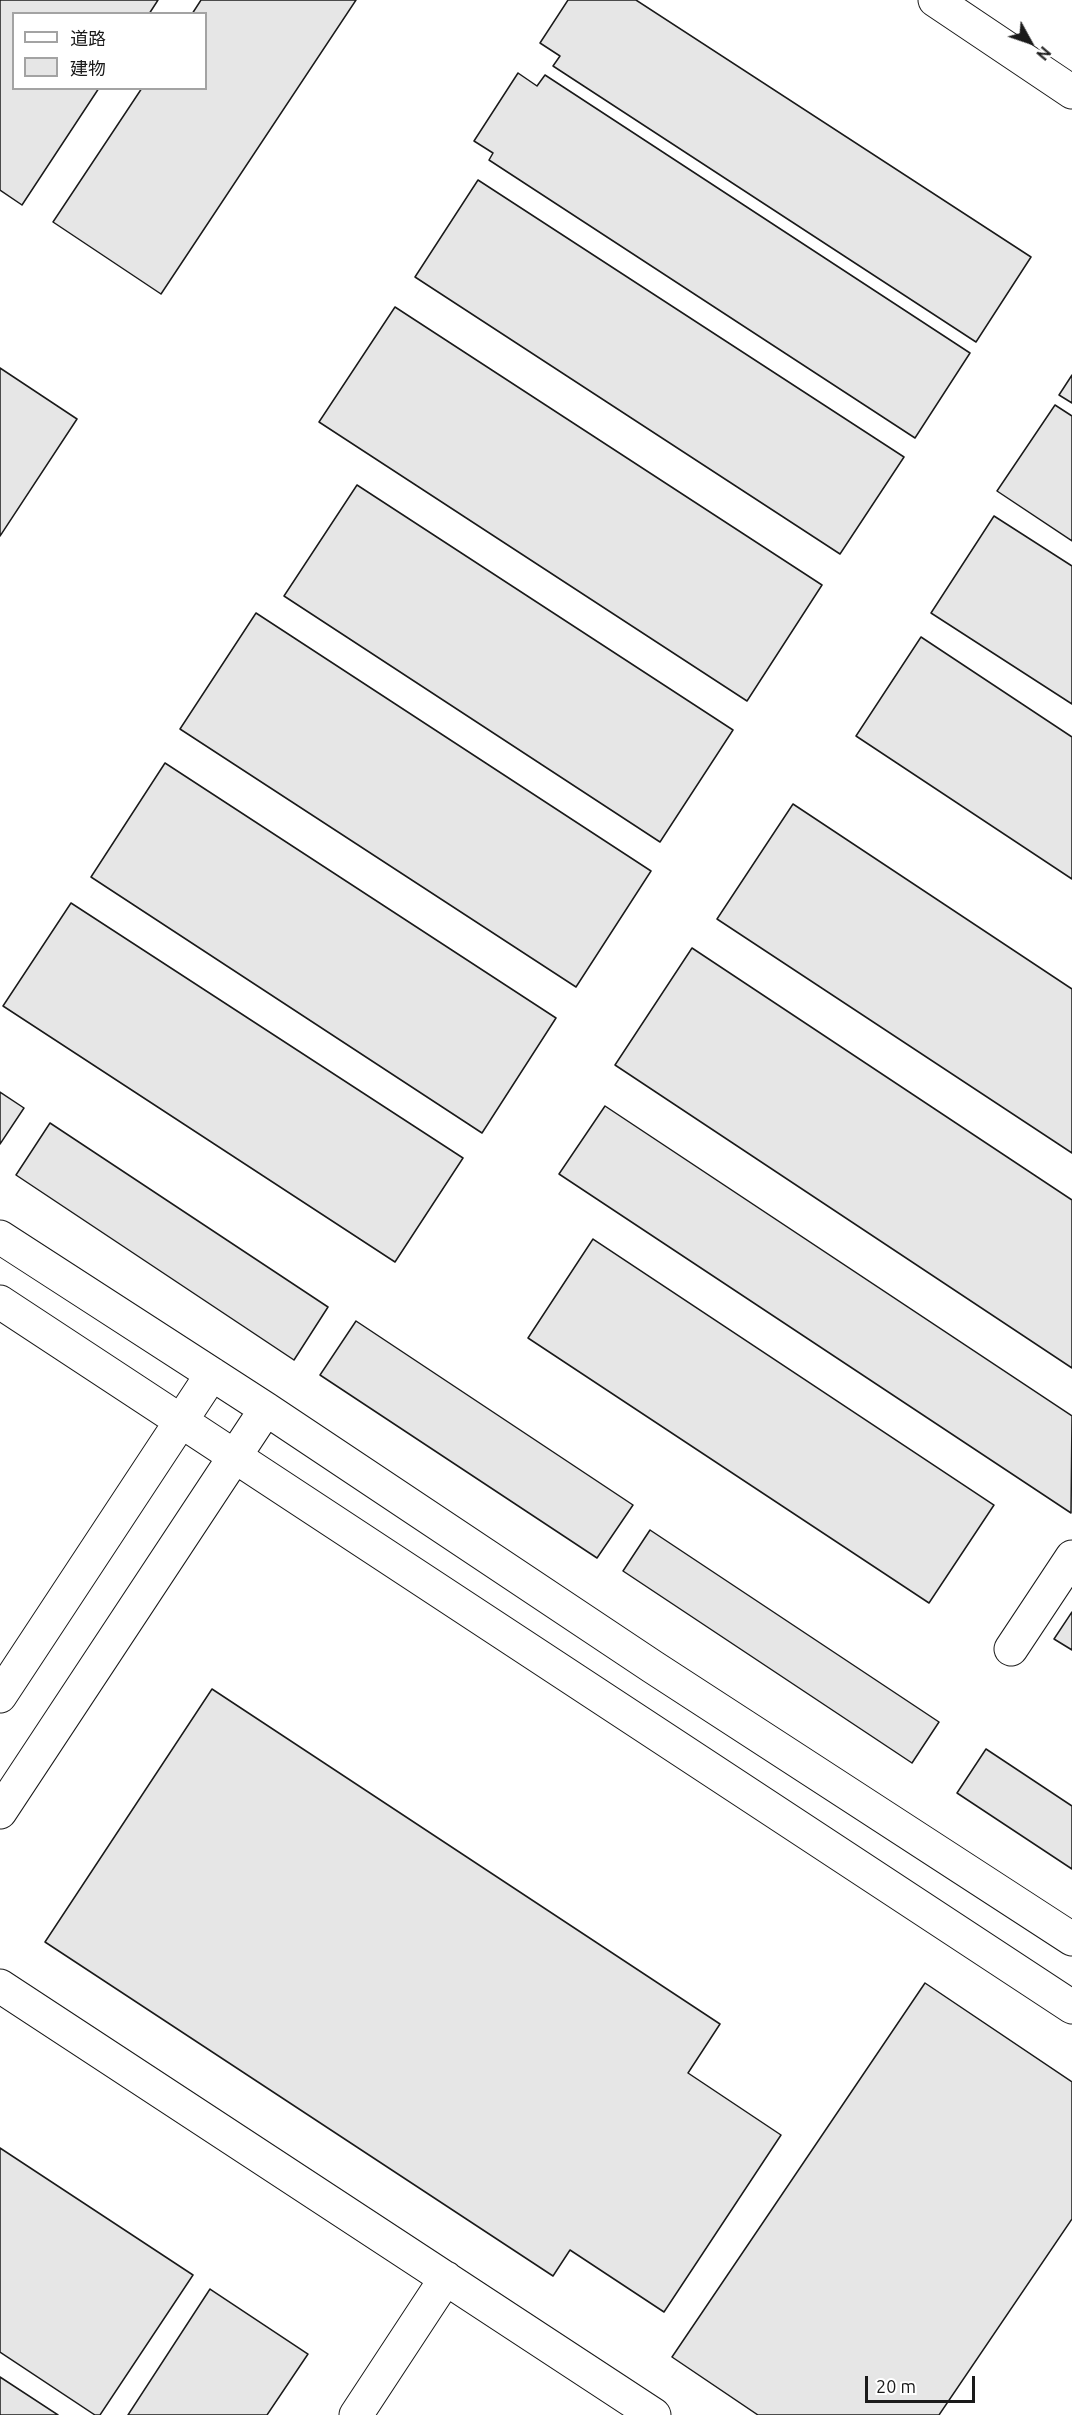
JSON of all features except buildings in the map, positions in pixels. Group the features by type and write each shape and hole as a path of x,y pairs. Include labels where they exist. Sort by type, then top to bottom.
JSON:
{"street":[{"path":"934,0 1072,92"},
{"path":"0,1237 266,1409 497,1565 1072,1939"},
{"path":"0,1302 1072,2007"},
{"path":"0,1696 212,1374"},
{"path":"0,1812 266,1409"},
{"path":"1011,1649 1072,1557"},
{"path":"0,1986 654,2415"},
{"path":"356,2415 446,2278"}]}
